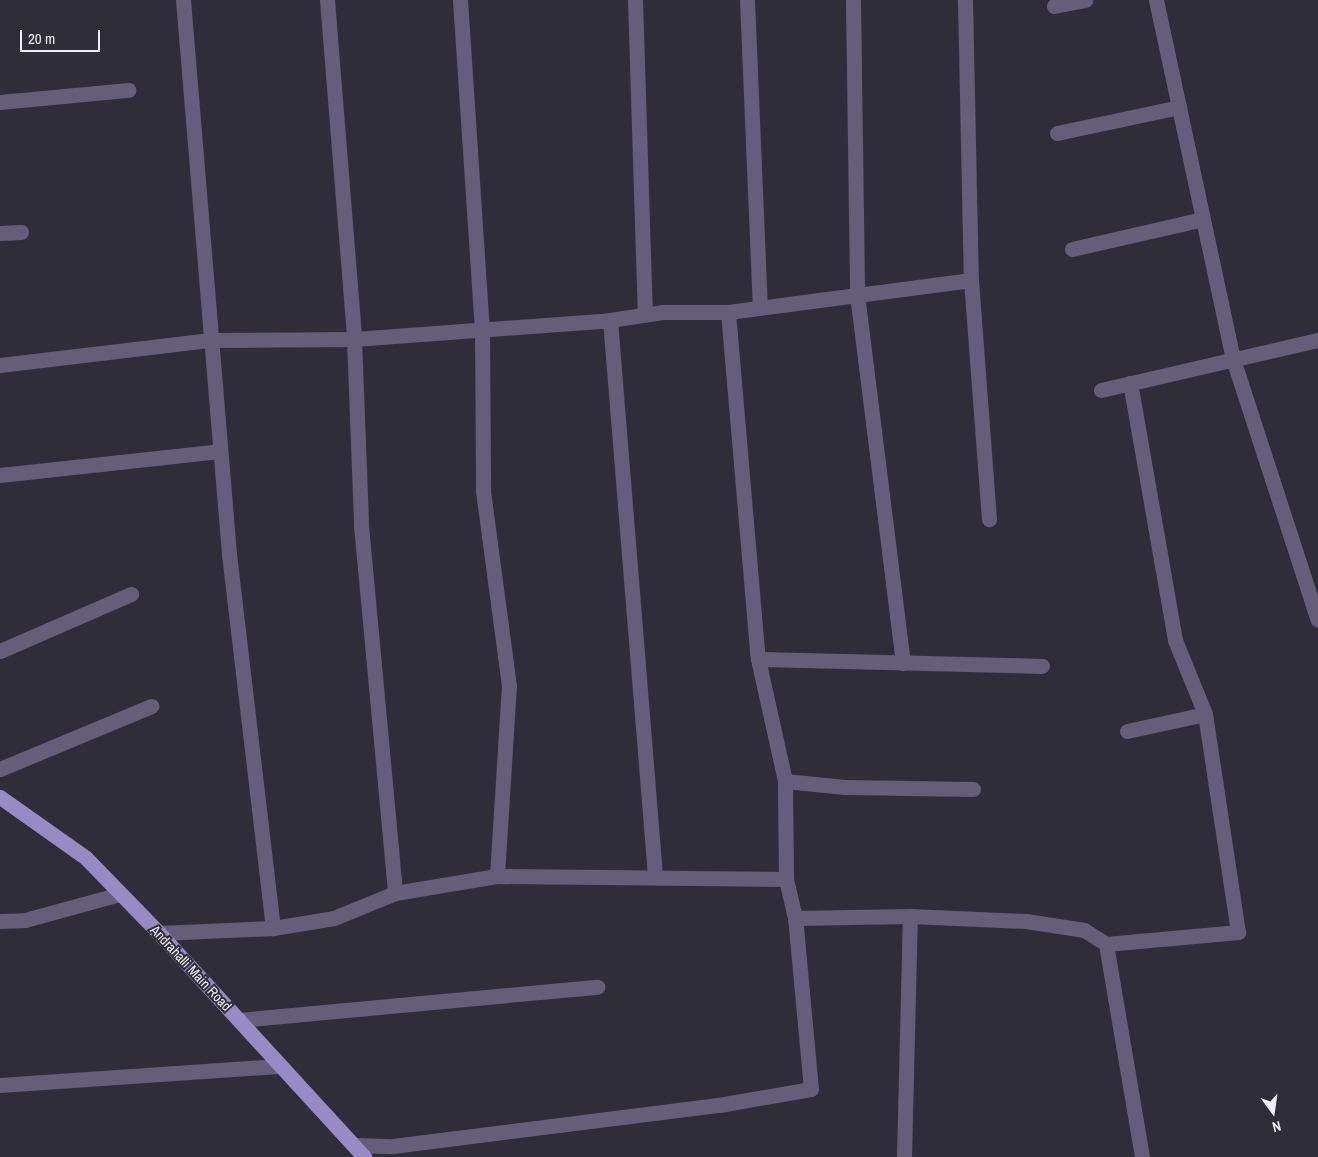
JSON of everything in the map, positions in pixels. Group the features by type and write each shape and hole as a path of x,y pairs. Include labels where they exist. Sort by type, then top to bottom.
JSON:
{"main road":[{"name":"Andrahalli Main Road","path":"0,797 86,858 159,933 239,1020 278,1066 360,1151"}],"street":[{"path":"183,0 209,340 272,928"},
{"path":"327,0 354,339 361,525 395,893"},
{"path":"460,0 482,329 483,492 509,685 497,876"},
{"path":"635,0 646,315"},
{"path":"747,0 760,306"},
{"path":"853,0 857,294 903,663"},
{"path":"965,0 971,280 989,519"},
{"path":"1054,6 1085,0"},
{"path":"1156,0 1232,359 1318,620"},
{"path":"0,102 128,90"},
{"path":"1058,133 1179,107"},
{"path":"1072,249 1203,218"},
{"path":"0,233 21,232"},
{"path":"0,365 209,340 354,339 610,320 646,315 728,312 760,306 971,280"},
{"path":"360,1151 719,1105 811,1089 795,918 786,879 785,781 758,658 728,312"},
{"path":"610,320 655,876"},
{"path":"1101,390 1318,340"},
{"path":"795,918 910,916 1026,921 1084,930 1106,944 1238,932 1205,714 1175,640 1130,383"},
{"path":"0,475 220,451"},
{"path":"0,651 131,594"},
{"path":"758,658 1042,666"},
{"path":"0,770 151,706"},
{"path":"1127,731 1205,714"},
{"path":"785,781 845,787 973,789"},
{"path":"159,933 272,928 334,918 395,893 497,876 655,876 786,879"},
{"path":"0,921 25,920 120,894"},
{"path":"904,1157 910,916"},
{"path":"1106,944 1142,1157"},
{"path":"239,1020 597,987"},
{"path":"0,1086 278,1066"}]}
